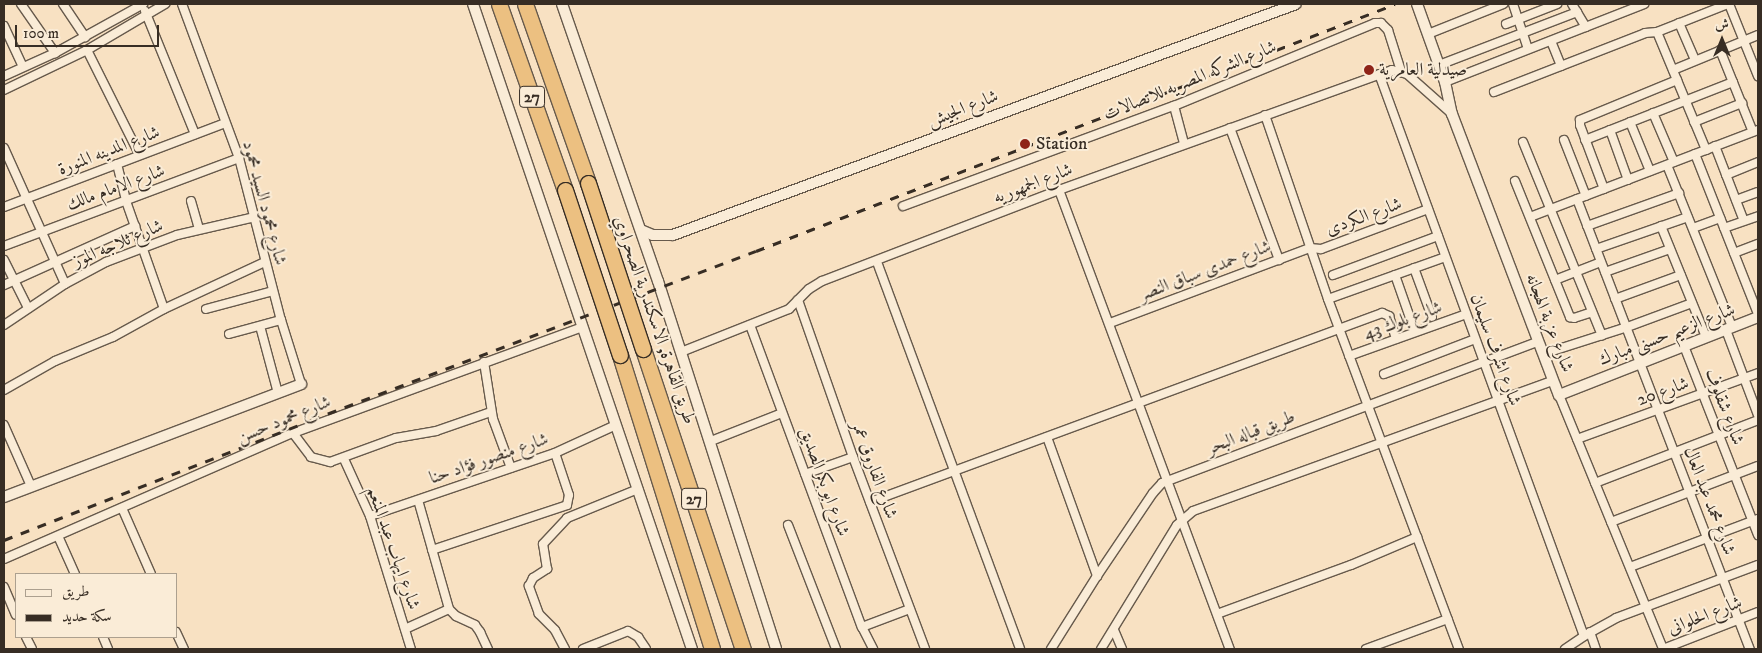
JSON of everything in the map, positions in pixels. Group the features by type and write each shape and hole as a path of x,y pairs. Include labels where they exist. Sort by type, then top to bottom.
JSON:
{"highway":[{"name":"27","path":"499,4 565,190 620,355 712,649"},
{"name":"طريق القاهرة, الاسكندرية الصحراوي","path":"524,4 588,183 743,649"}],"street":[{"path":"21,4 55,53"},
{"path":"63,4 85,37"},
{"path":"4,76 55,53 144,4 145,15 195,134"},
{"path":"4,90 87,50 165,4"},
{"name":"شارع محمود السيد محمود","path":"182,4 239,158 281,320 302,384"},
{"path":"473,4 692,649"},
{"path":"562,4 641,230 711,441 776,649"},
{"name":"شارع الجيش","path":"641,230 653,236 673,235 1296,4"},
{"name":"شارع عزبة الهجانه","path":"1416,4 1445,82 1452,114 1538,342 1663,649"},
{"path":"1428,34 1503,4"},
{"path":"1513,4 1528,50"},
{"path":"1506,24 1557,4"},
{"path":"1572,4 1586,27"},
{"path":"1445,82 1644,4"},
{"path":"1494,92 1645,33 1657,32 1728,4 1758,76"},
{"path":"1439,65 1577,12"},
{"name":"شارع الشركه المصريه للاتصالات","path":"903,206 1174,106 1375,23 1381,23 1388,30 1401,71"},
{"path":"1679,23 1695,60"},
{"path":"4,26 23,67"},
{"path":"1657,32 1706,150"},
{"path":"1673,70 1758,35"},
{"path":"1551,41 1561,66"},
{"path":"87,50 139,154"},
{"path":"1530,217 1756,131 1720,50"},
{"name":"شارع الجمهوريه","path":"681,352 789,309 815,284 878,262 1059,190 1184,144 1379,74 1392,70 1401,71"},
{"path":"1401,71 1452,114"},
{"name":"شارع اشرف سليمان","path":"1379,74 1498,401 1587,634 1596,649"},
{"path":"1604,189 1579,124 1581,119 1677,80"},
{"path":"1585,140 1733,82"},
{"path":"1694,122 1742,103"},
{"path":"1174,106 1184,144"},
{"path":"1653,113 1671,163 1679,193 1729,328 1744,378 1758,415"},
{"path":"1265,115 1328,299 1459,649"},
{"path":"1630,122 1650,171"},
{"name":"شارع المدينه المنورة","path":"4,207 139,154 225,123"},
{"path":"1230,128 1279,260"},
{"path":"1610,130 1628,180"},
{"path":"1564,140 1586,196"},
{"path":"1523,142 1602,336"},
{"path":"1715,146 1744,221"},
{"path":"4,148 65,284"},
{"path":"1695,154 1758,315"},
{"name":"شارع الامام مالك","path":"4,246 239,158"},
{"path":"1726,175 1758,162"},
{"path":"117,164 126,201 164,309"},
{"path":"1515,181 1570,317 1574,318 1592,312"},
{"path":"1059,190 1140,402 1230,649"},
{"path":"1736,200 1758,192"},
{"path":"1587,226 1679,193"},
{"name":"شارع محمد عبد العال","path":"1577,199 1750,649"},
{"path":"191,201 199,229"},
{"name":"شارع الكردى","path":"1310,248 1321,249 1428,209"},
{"path":"1724,228 1758,216"},
{"name":"شارع ثلاجه الموز","path":"4,325 93,267 142,246 199,229 255,217"},
{"path":"1596,249 1688,217"},
{"path":"1693,228 1720,218"},
{"path":"4,285 135,226"},
{"path":"1661,226 1706,337"},
{"path":"1333,275 1438,236"},
{"path":"1734,253 1758,244"},
{"name":"شارع حمدى سباق النصر","path":"1110,323 1310,248"},
{"path":"1605,272 1670,249"},
{"path":"1328,299 1445,256"},
{"path":"4,260 28,308"},
{"path":"4,390 55,361 113,337 164,309 265,262"},
{"path":"878,262 953,471 1020,649"},
{"path":"1555,280 1601,262"},
{"path":"1414,268 1432,317"},
{"path":"1394,275 1415,332"},
{"path":"1615,299 1680,275"},
{"path":"206,309 273,291"},
{"name":"شارع الفاروق عمر","path":"798,300 853,457 925,649"},
{"path":"1543,354 1626,328 1692,302"},
{"path":"870,502 1384,313 1390,316 1396,339"},
{"name":"شارع بلوك 43","path":"1349,356 1466,314"},
{"name":"شارع الزعيم حسنى مبارك","path":"1559,394 1684,346 1758,315"},
{"path":"229,334 281,320"},
{"name":"شارع ابو بكر الصديق","path":"750,325 862,627 872,649"},
{"path":"260,326 278,393"},
{"name":"شارع محمود حسن","path":"4,559 292,432 582,327"},
{"path":"1384,374 1475,339"},
{"name":"طريق قباله البحر","path":"1051,649 1153,493 1168,480 1538,342"},
{"name":"شارع شقلوف","path":"1684,346 1735,475 1756,520 1758,535"},
{"path":"484,362 491,412 511,468"},
{"name":"شارع 20","path":"1577,439 1758,373"},
{"path":"1101,649 1182,519 1193,511 1553,381"},
{"name":"شارع محمود حسن","path":"4,497 302,384"},
{"path":"292,432 311,457 330,462 396,438 436,431 491,412"},
{"path":"711,441 782,413"},
{"path":"1595,483 1758,420"},
{"path":"4,425 31,486"},
{"name":"شارع منصور فؤاد حنا","path":"370,516 555,453 616,425"},
{"path":"1047,437 1097,576"},
{"path":"432,550 567,505 569,495 555,453"},
{"path":"805,474 853,457"},
{"name":"شارع ايهاب عبد المنعم","path":"344,458 370,516 410,649"},
{"path":"1611,522 1758,466"},
{"path":"566,649 555,630 539,614 529,586 533,578 543,574 547,569 544,544 567,518 638,489"},
{"path":"418,500 449,609 453,614 471,622 478,628 488,649"},
{"path":"122,508 151,573"},
{"path":"1630,567 1756,520"},
{"path":"788,525 836,649"},
{"path":"58,536 75,573"},
{"path":"1217,614 1350,565 1417,537"},
{"path":"1565,649 1616,618 1758,566"},
{"path":"4,587 15,613"},
{"path":"405,629 449,609"},
{"path":"862,627 910,609"},
{"name":"شارع الحلوانى","path":"1663,649 1758,612"},
{"path":"1366,649 1448,618"},
{"path":"1114,630 1122,649"},
{"path":"583,649 628,632 638,637 646,649"},
{"path":"178,636 184,649"}],"railway":[{"path":"4,540 311,420 756,251 1395,4"}],"place":[{"name":"صيدلية العامرية","path":"1369,70"},
{"name":"Station","path":"1025,144"}]}
